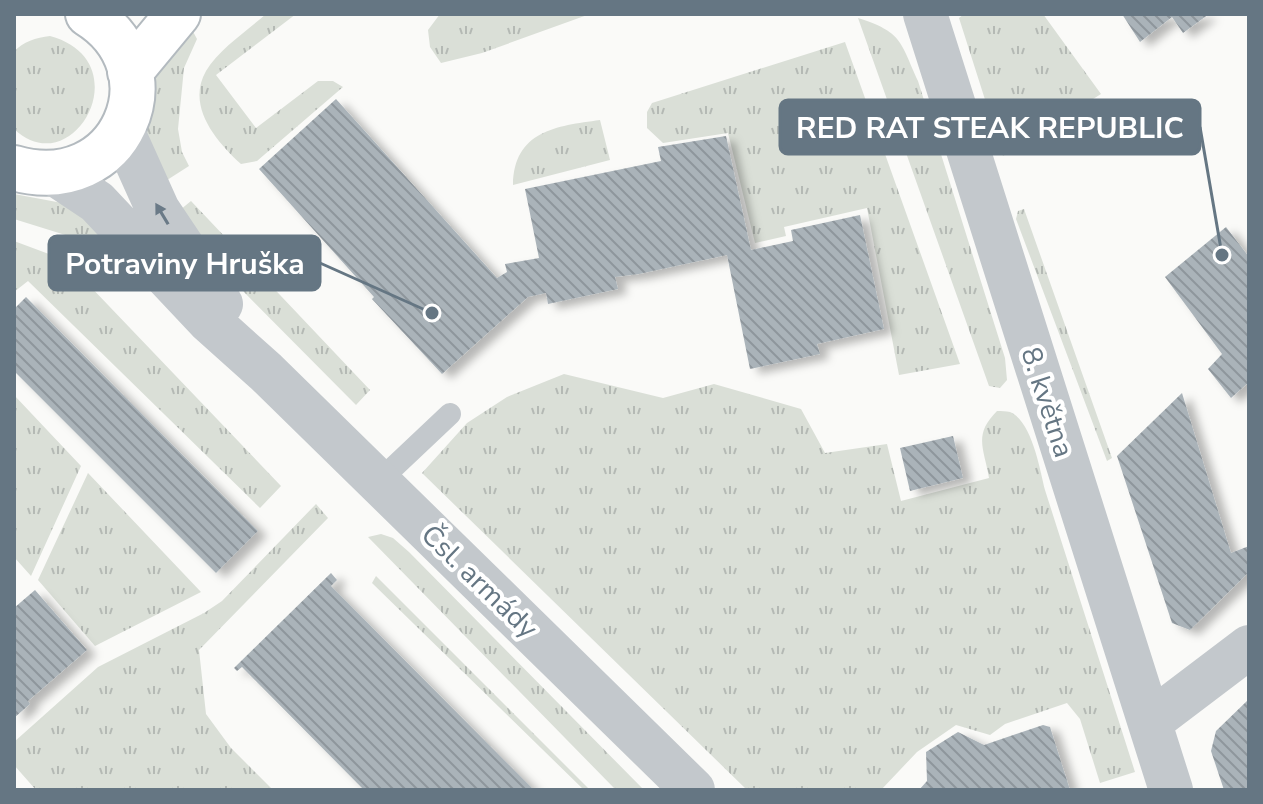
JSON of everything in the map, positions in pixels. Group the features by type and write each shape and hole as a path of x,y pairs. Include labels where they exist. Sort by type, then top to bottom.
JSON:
{"main road":[{"path":"34,171 76,169 95,160 122,130 129,111 133,92 124,53 114,35 88,14"},
{"path":"130,72 178,14"}],"street":[{"name":"8. května","path":"925,14 1171,790"},
{"name":"Čsl. armády","path":"122,130 158,210 266,372"},
{"name":"Čsl. armády","path":"34,171 97,202 208,320 266,372 693,790"},
{"path":"1150,722 1249,647"}],"lane":[{"path":"378,482 450,414"}],"green space":[{"path":"266,14 296,14 216,75 256,128 318,81 333,81 343,87 257,161 241,164 222,145 207,122 202,110 201,84 218,55"},
{"path":"440,14 590,14 482,53 441,63 430,47 428,30"},
{"path":"964,14 1043,14 1101,94 1003,156 959,18"},
{"path":"858,18 883,28 898,40 918,81 1005,358 1007,380 1000,388 989,386"},
{"path":"189,24 197,39 184,68 178,129 182,152 189,166 164,182 144,128 145,99 156,72"},
{"path":"50,36 77,49 91,69 95,91 89,113 76,131 57,142 36,142 14,129 14,52 30,41"},
{"path":"845,42 960,364 899,375 867,208 784,227 786,236 755,243 728,133 663,143 647,128 647,112 652,103"},
{"path":"600,120 610,160 513,185 515,167 529,142 553,129"},
{"path":"14,194 73,205 107,232 91,243 14,219"},
{"path":"191,201 370,390 356,405 238,286 180,210"},
{"path":"1024,209 1112,458 1107,461 1016,219 1018,211"},
{"path":"14,241 65,260 281,486 260,508 28,281 14,292"},
{"path":"564,374 663,398 714,384 801,409 825,453 887,444 901,501 989,478 982,442 985,427 997,411 1010,412 1018,417 1034,447 1135,772 1100,783 1080,719 1067,703 1005,724 990,735 956,725 917,752 881,790 747,790 422,473 467,423 507,397"},
{"path":"14,395 81,466 31,576 14,557"},
{"path":"88,473 201,592 95,646 38,580"},
{"path":"316,504 328,518 199,650 206,714 231,748 273,790 36,790 14,765 14,742 98,667 222,601"},
{"path":"381,534 393,538 409,552 644,790 616,790 368,537"},
{"path":"376,576 590,790 584,790 372,583"}],"building":[{"path":"1122,14 1209,14 1183,33 1172,17 1140,42"},
{"path":"336,99 497,278 507,272 505,264 539,258 525,189 661,161 658,147 726,136 751,250 793,241 791,230 860,215 884,329 817,344 820,354 750,369 727,255 615,277 618,289 548,304 546,293 528,297 442,374 259,169"},
{"path":"1226,227 1249,257 1249,382 1231,398 1208,369 1222,354 1165,277"},
{"path":"26,297 258,531 216,573 14,371 14,309"},
{"path":"1182,393 1231,553 1249,546 1249,572 1190,630 1172,623 1117,456"},
{"path":"953,436 963,478 910,491 900,448"},
{"path":"331,573 337,580 331,586 534,790 364,790 242,667 237,671 234,668"},
{"path":"35,590 87,650 28,701 30,704 14,718 14,608"},
{"path":"1249,699 1249,790 1224,790 1211,751 1216,731"},
{"path":"1043,725 1050,727 1070,790 919,790 927,781 926,752 958,732 984,745"}],"place":[{"name":"RED RAT STEAK REPUBLIC","path":"1222,255"},
{"name":"Potraviny Hruška","path":"432,313"}]}
